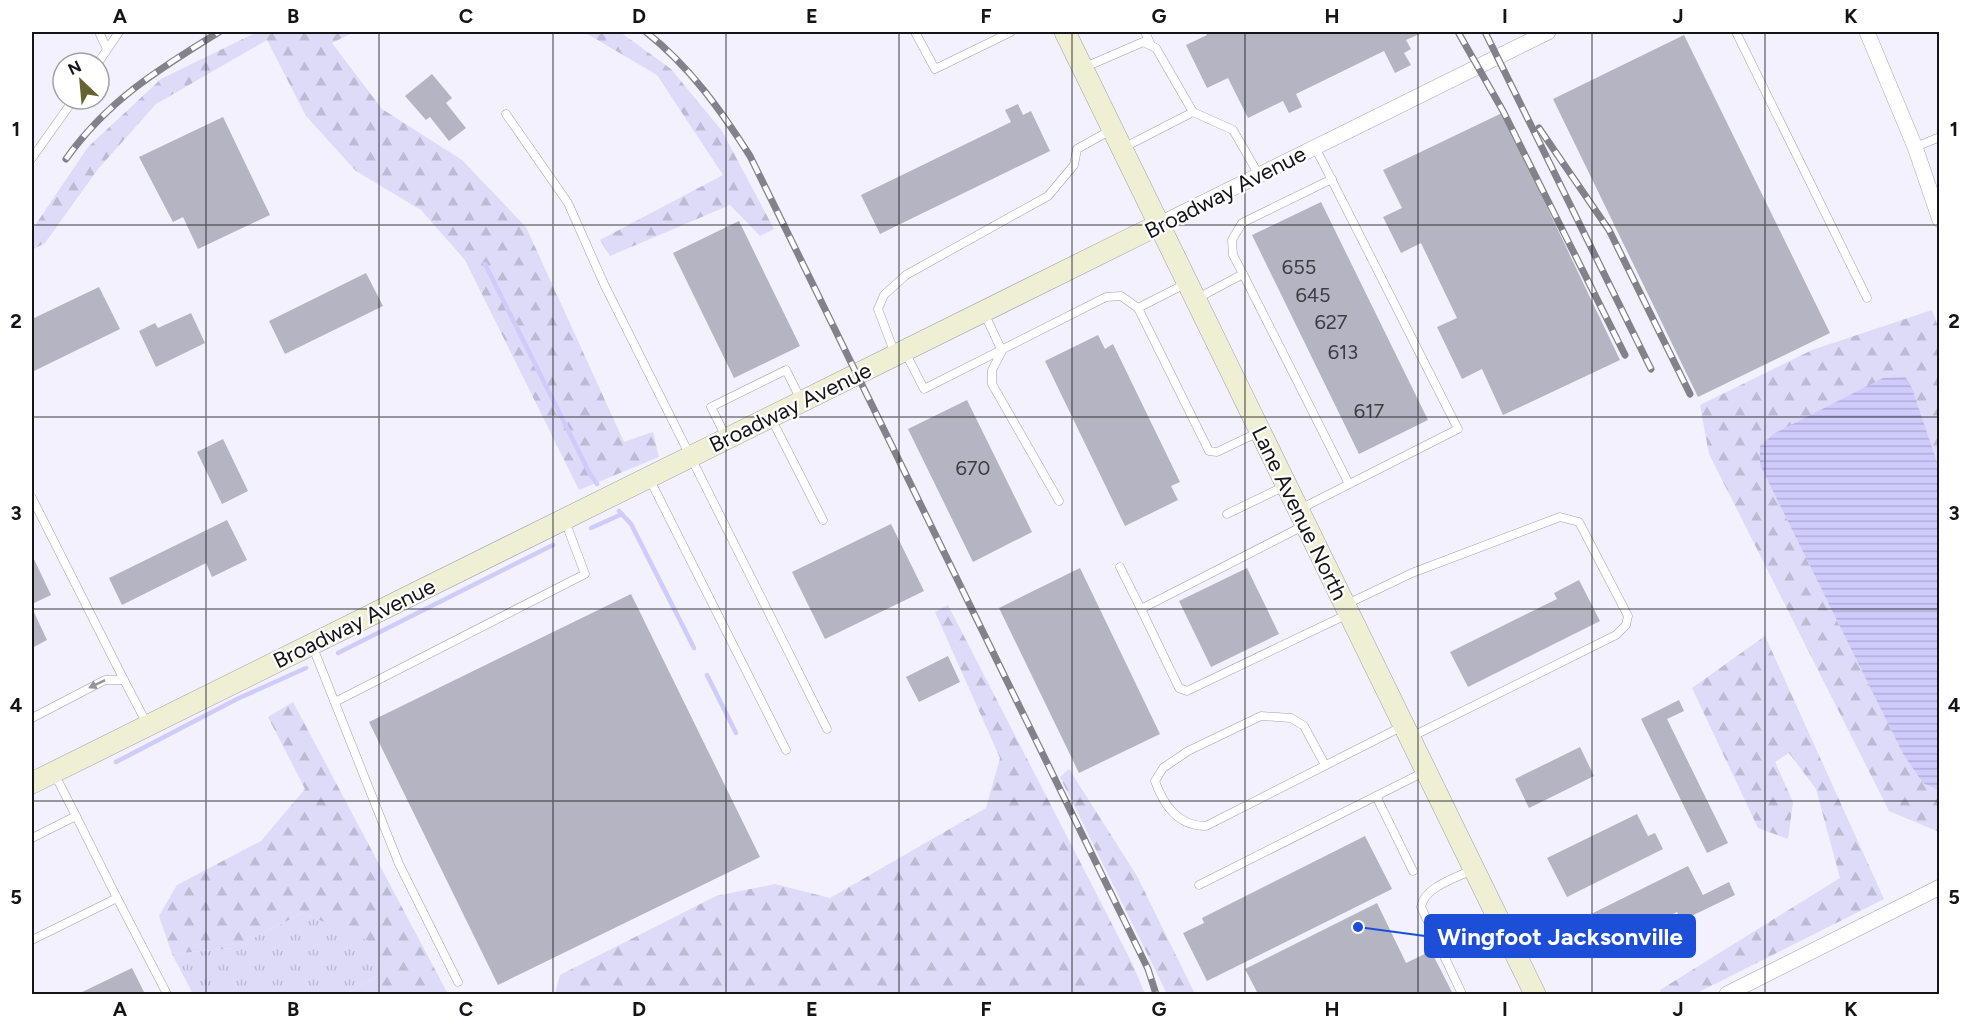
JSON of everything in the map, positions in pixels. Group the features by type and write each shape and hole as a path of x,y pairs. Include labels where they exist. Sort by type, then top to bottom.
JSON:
{"street":[{"name":"Lane Avenue North","path":"1065,32 1535,994"},
{"name":"Broadway Avenue","path":"32,783 1548,32"},
{"path":"1868,32 1915,147 1940,220"},
{"path":"1727,994 1940,887"}],"lane":[{"path":"99,32 107,49 119,32"},
{"path":"915,32 935,69 1011,32"},
{"path":"1145,32 1150,44"},
{"path":"1736,32 1867,298"},
{"path":"1082,68 1143,42 1150,44 1156,48 1193,112 1233,129 1259,175"},
{"path":"32,158 65,111"},
{"path":"1193,112 1117,139 1077,149 1074,165 1048,196 906,275 884,295 878,309 900,353 924,388 1106,297 1121,296 1138,308 1209,451 1216,452 1260,432"},
{"path":"506,114 568,203 604,284 827,729"},
{"path":"1915,147 1940,137"},
{"path":"1141,609 1302,518 1349,484 1458,429 1315,147"},
{"path":"1332,179 1242,223 1232,240 1233,255 1349,484"},
{"path":"1138,308 1244,274"},
{"path":"983,312 1002,351"},
{"path":"1002,351 992,370 992,384 1059,501"},
{"path":"726,439 711,406 786,370 801,401"},
{"path":"771,417 823,520"},
{"path":"649,477 786,750"},
{"path":"1227,514 1286,485"},
{"path":"32,498 148,726"},
{"path":"1119,567 1179,688 1187,691 1348,609 1412,573 1560,517 1579,522 1628,616 1626,626 1616,635 1408,731 1325,765 1206,826 1190,826 1172,812 1160,795 1155,781 1163,768 1188,751 1261,716 1292,718 1304,726 1325,765"},
{"path":"335,702 585,574 564,519"},
{"path":"311,643 399,864 458,982"},
{"path":"32,718 105,680 124,680"},
{"path":"1198,885 1427,771"},
{"path":"54,772 167,994"},
{"path":"1376,796 1413,871"},
{"path":"32,838 76,816"},
{"path":"1461,994 1420,907 1428,893 1474,869"},
{"path":"32,940 117,898"}],"green space":[{"path":"257,32 354,32 332,43 382,109 462,160 526,227 624,442 653,432 659,457 579,490 465,260 421,210 356,171 306,116 267,40 156,104 98,169 45,243 32,250 32,230 88,147 161,79"},
{"path":"584,32 620,32 671,69 722,131 774,229 760,236 730,205 610,256 600,240 723,175 657,75"},
{"path":"1932,310 1940,332 1939,468 1912,389 1760,446 1760,465 1903,754 1923,783 1939,791 1939,832 1889,811 1709,454 1700,405 1812,350"},
{"path":"948,605 1132,963 1145,994 555,994 560,975 716,896 775,884 830,898 986,808 1000,758 935,612"},
{"path":"1765,636 1884,899 1695,994 1662,994 1660,990 1840,878 1816,789 1789,753 1775,762 1793,802 1788,839 1758,828 1692,688"},
{"path":"293,702 448,994 346,994 379,975 367,940 303,913 233,948 172,954 159,916 177,885 261,841 305,789 268,717"},
{"path":"1069,769 1137,876 1195,994 1167,994 1060,777"},
{"path":"303,913 367,939 379,975 346,994 199,994 192,992 172,954 233,948"}],"shaded area":[{"path":"1904,377 1912,388 1939,468 1939,791 1923,783 1903,754 1760,465 1760,446 1775,433 1883,378"}],"building":[{"path":"1205,32 1424,32 1406,40 1411,49 1404,53 1411,65 1395,73 1384,51 1296,94 1302,107 1289,113 1283,101 1248,118 1228,78 1207,88 1186,45 1207,35"},
{"path":"1684,35 1830,333 1698,397 1553,99"},
{"path":"432,74 452,98 446,103 466,128 449,141 430,117 426,120 405,96"},
{"path":"1018,104 1023,115 1031,111 1050,151 880,234 861,195 1011,122 1005,110"},
{"path":"1502,113 1620,360 1503,415 1482,369 1462,379 1437,327 1457,318 1421,243 1401,253 1383,217 1402,208 1383,170"},
{"path":"223,117 270,215 198,249 183,217 173,222 139,157"},
{"path":"1321,202 1428,420 1359,454 1252,235"},
{"path":"739,221 800,346 734,378 673,253"},
{"path":"366,273 383,306 285,354 269,321"},
{"path":"99,287 120,329 32,372 32,319"},
{"path":"191,313 205,343 156,367 139,331 155,323 158,328"},
{"path":"1098,335 1105,349 1113,344 1180,482 1171,486 1178,500 1125,526 1045,361"},
{"path":"967,400 1032,532 973,562 908,429"},
{"path":"223,439 248,491 222,504 197,452"},
{"path":"227,520 247,560 212,577 206,563 122,605 109,578"},
{"path":"891,524 924,591 825,639 792,572"},
{"path":"32,555 51,595 32,604"},
{"path":"1080,568 1160,734 1079,773 999,608"},
{"path":"1247,568 1279,634 1211,667 1179,601"},
{"path":"1579,580 1600,621 1468,687 1450,652 1557,599 1554,593"},
{"path":"631,594 760,857 498,985 369,722"},
{"path":"32,608 47,640 32,648"},
{"path":"948,656 960,682 919,702 906,677"},
{"path":"1679,700 1684,711 1667,719 1728,843 1707,853 1641,719"},
{"path":"1580,747 1594,776 1529,808 1515,779"},
{"path":"1637,814 1648,836 1655,833 1663,849 1567,897 1547,858"},
{"path":"1365,836 1392,889 1207,981 1183,933 1204,923 1202,918"},
{"path":"1688,866 1703,895 1729,882 1735,895 1681,921 1677,912 1599,951 1583,918"},
{"path":"1377,903 1406,963 1431,951 1453,994 1258,994 1245,969"},
{"path":"132,968 145,994 78,994"}],"waterway":[{"path":"485,264 597,484"},
{"path":"619,511 631,524 694,648"},
{"path":"591,528 622,514"},
{"path":"338,653 553,545"},
{"path":"116,762 237,699 306,668"},
{"path":"707,675 736,733"}],"railway":[{"path":"66,159 99,119 136,87 219,32"},
{"path":"646,32 690,74 750,156 1148,969 1156,994"},
{"path":"1458,32 1503,111 1625,355"},
{"path":"1485,32 1651,369"},
{"path":"1539,128 1609,230 1690,394"}],"place":[{"name":"Wingfoot Jacksonville","path":"1358,927"}]}
